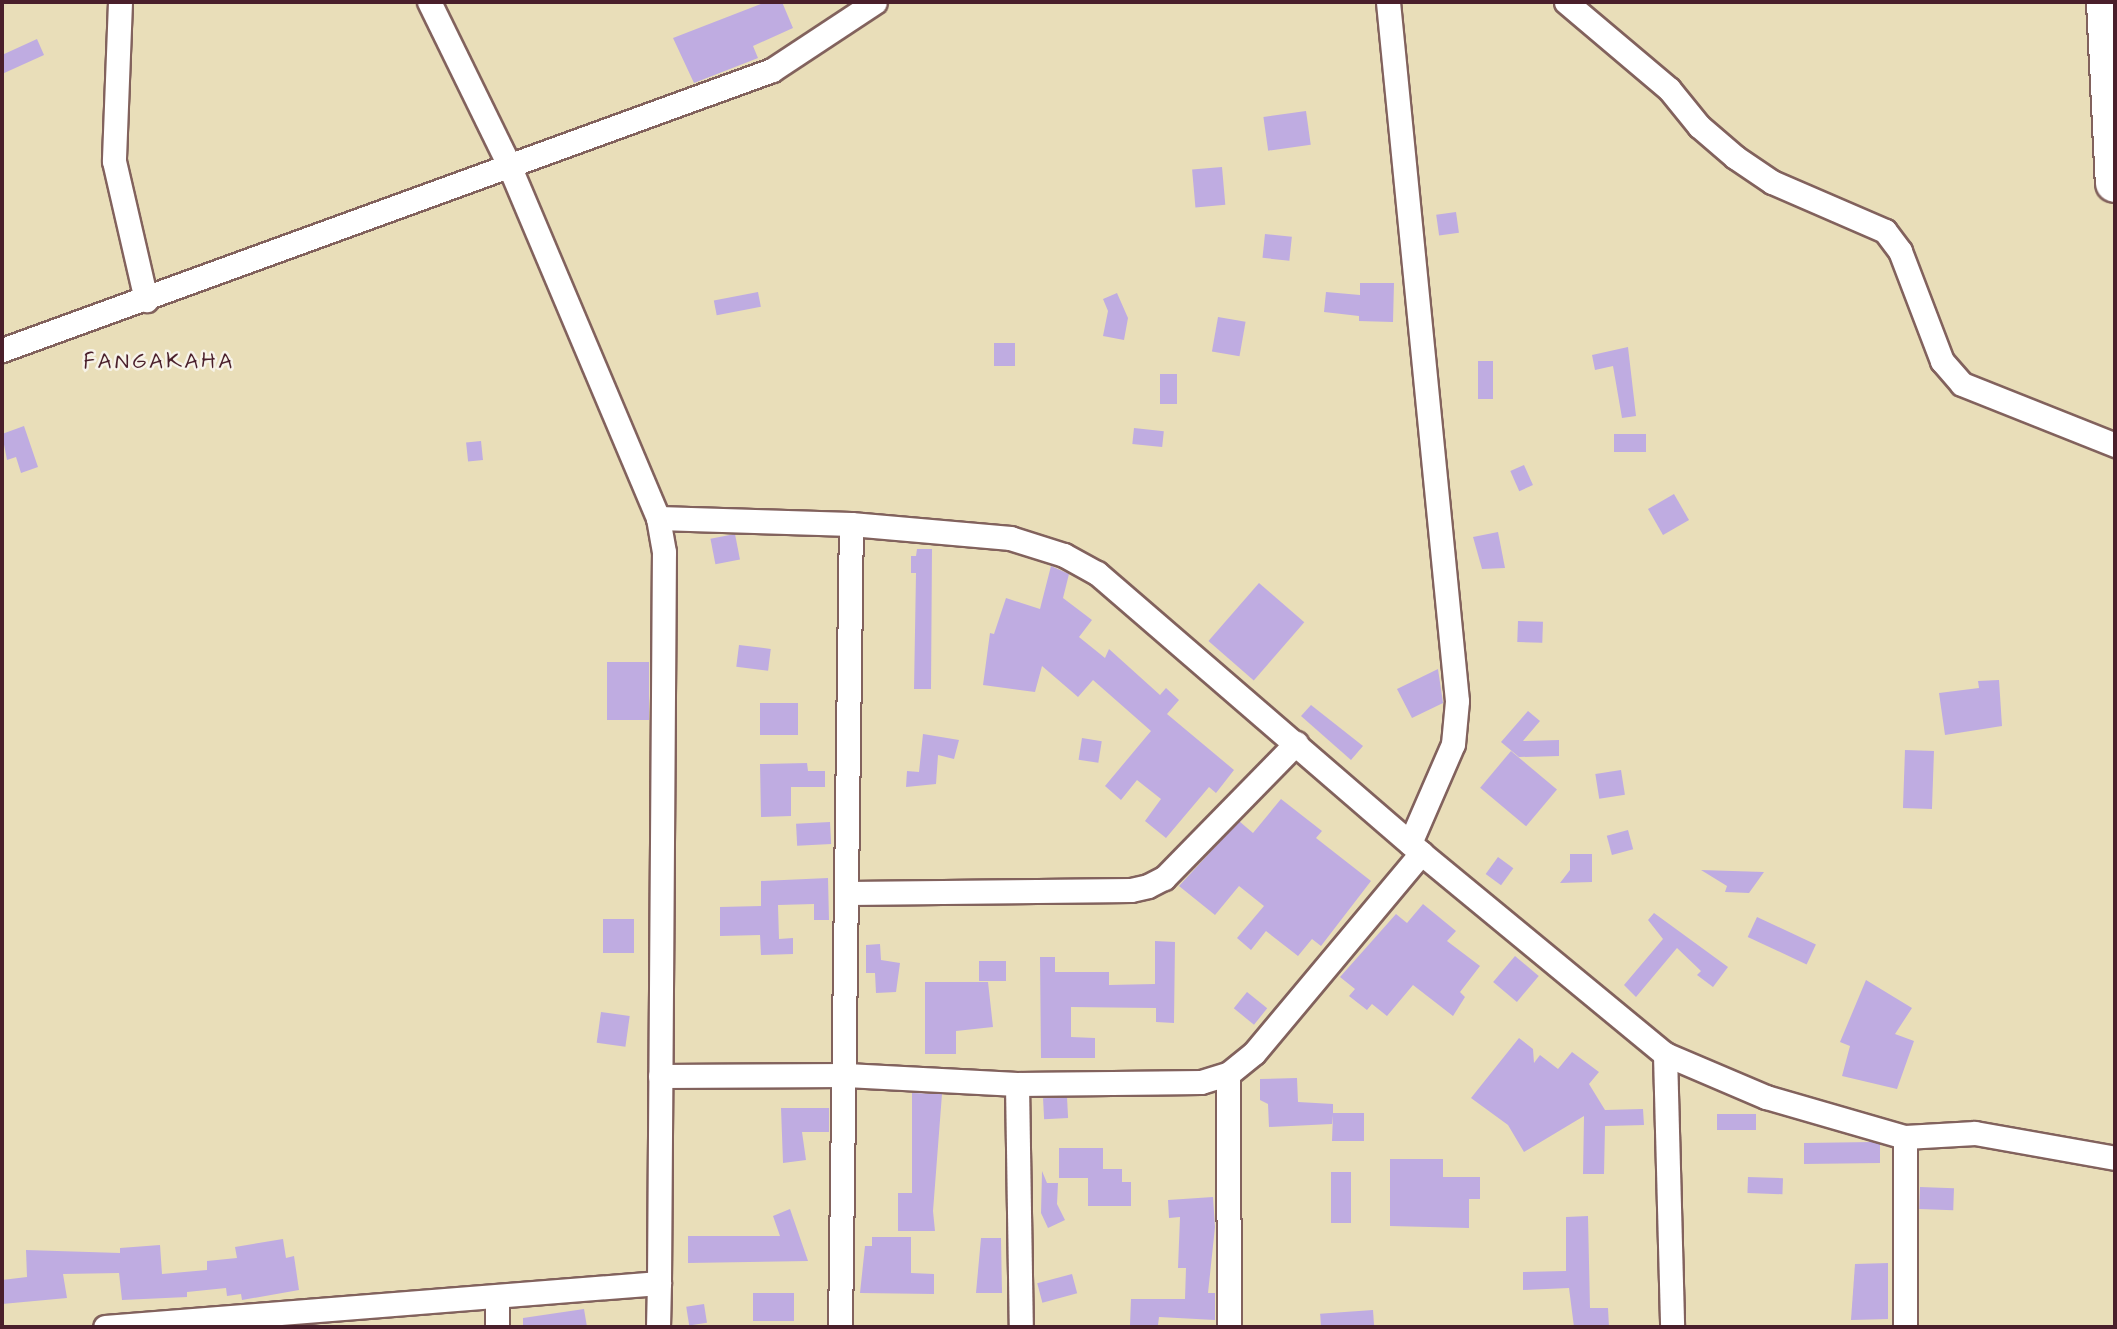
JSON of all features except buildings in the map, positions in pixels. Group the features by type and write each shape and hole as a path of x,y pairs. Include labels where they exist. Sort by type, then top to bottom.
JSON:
{"highway":[{"path":"2106,2 2115,183"}],"street":[{"path":"120,2 114,161 146,300"},
{"path":"429,2 510,167 659,518 664,552 658,1327"},
{"path":"2,350 146,300 772,70 875,2"},
{"path":"660,1076 846,1075 1017,1084 1201,1082 1228,1074 1254,1053 1415,848 1453,744 1457,701 1388,2"},
{"path":"1566,2 1670,89 1699,126 1735,157 1772,182 1885,232 1900,251 1942,361 1962,384 2115,445"},
{"path":"659,518 851,524 1010,538 1064,555 1097,573 1415,848 1665,1054 1766,1097 1905,1137 1975,1133 2115,1158"},
{"path":"841,1327 851,524"},
{"path":"848,893 1131,890 1147,886 1164,878 1296,743"},
{"path":"1665,1054 1672,1327"},
{"path":"1228,1074 1229,1327"},
{"path":"1017,1084 1020,1327"},
{"path":"1905,1137 1905,1327"},
{"path":"105,1327 318,1319 497,1297 659,1283"},
{"path":"497,1297 497,1327"}],"district":[{"name":"FANGAKAHA","path":"159,362"}]}
